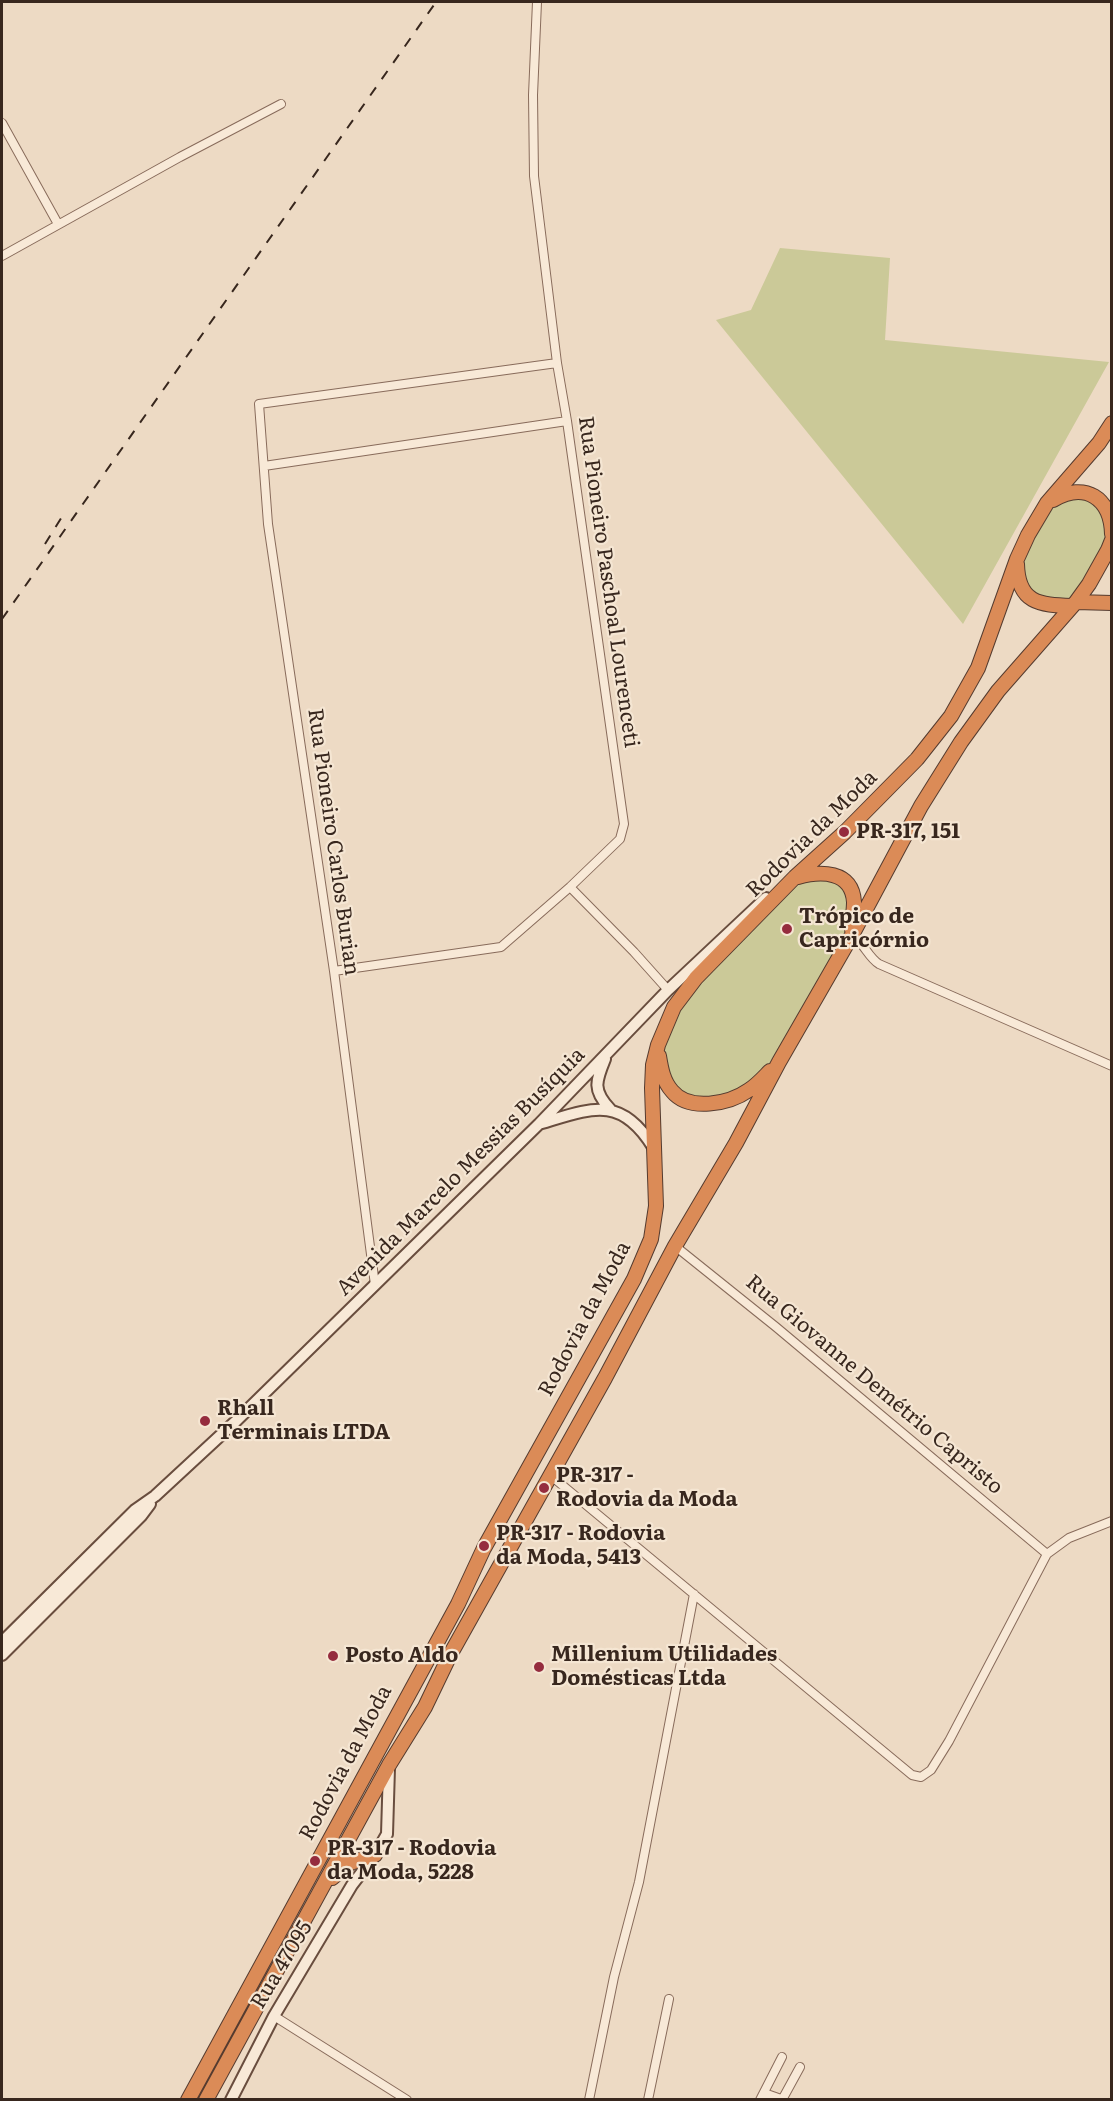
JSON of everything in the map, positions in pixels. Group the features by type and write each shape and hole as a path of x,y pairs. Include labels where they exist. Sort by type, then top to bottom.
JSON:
{"highway":[{"path":"1047,503 1099,443 1112,423"},
{"path":"1047,503 1063,494 1076,491 1088,493 1099,499 1107,508 1112,534"},
{"name":"Rodovia da Moda","path":"188,2100 458,1604 484,1548 634,1279 651,1239 656,1206 652,1088 658,1046 674,1007 696,978 795,877 917,759 951,716 978,668 1017,559 1047,503"},
{"name":"Rodovia da Moda","path":"206,2100 389,1765 425,1707 450,1655 605,1378 675,1246 736,1143 921,806 961,742 998,691 1074,604 1110,551"},
{"path":"1017,559 1017,579 1029,598 1044,605 1112,603"},
{"path":"795,877 827,873 847,884 852,891 854,903 852,935"},
{"path":"658,1046 661,1070 672,1092 683,1100 698,1103 721,1102 748,1091 779,1062"},
{"path":"321,1891 343,1867 375,1855"}],"street":[{"name":"Rua Pioneiro Paschoal Lourenceti","path":"334,971 501,947 570,887 620,839 624,824 557,363 534,176 533,95 537,2"},
{"path":"2,256 281,105"},
{"path":"2,123 58,224"},
{"name":"Rua Pioneiro Carlos Burian","path":"375,1285 334,971 268,524 259,404 557,363"},
{"path":"264,466 567,421"},
{"name":"Avenida Marcelo Messias Busíquia","path":"2,1642 141,1516 155,1496 235,1422 539,1124 668,990 768,897 795,877"},
{"path":"570,887 668,990"},
{"path":"852,935 864,945 873,960 879,964 1112,1065"},
{"path":"608,1053 597,1079 597,1089 601,1099 610,1109 633,1121 644,1131 653,1147"},
{"path":"539,1124 586,1110 610,1109"},
{"name":"Rua Giovanne Demétrio Capristo","path":"675,1246 776,1327 1047,1554"},
{"path":"550,1474 912,1775 921,1777 927,1774 938,1760 1047,1554 1069,1538 1112,1521"},
{"name":"Avenida Marcelo Messias Busíquia","path":"2,1655 66,1586"},
{"path":"589,2100 614,1977 639,1882 694,1594"},
{"name":"Rua 47095","path":"231,2100 274,2016 352,1885 375,1855 387,1834 389,1765"},
{"path":"648,2100 669,1999"},
{"path":"274,2016 407,2100"},
{"path":"782,2057 762,2096 783,2099 800,2067"}],"shaded area":[{"path":"780,248 890,258 885,340 1109,362 963,624 716,320 751,310"},
{"path":"1063,494 1099,499 1111,540 1076,602 1044,605 1017,579 1028,535"},
{"path":"814,873 847,883 852,935 779,1062 734,1098 683,1100 661,1070 665,1027 674,1007 795,877"}],"railway":[{"path":"2,619 436,2"},
{"path":"45,544 65,512"}],"place":[{"name":"PR-317, 151","path":"844,832"},
{"name":"Trópico de Capricórnio","path":"787,929"},
{"name":"Rhall Terminais LTDA","path":"205,1421"},
{"name":"PR-317 - Rodovia da Moda","path":"544,1488"},
{"name":"PR-317 - Rodovia da Moda, 5413","path":"484,1546"},
{"name":"Posto Aldo","path":"333,1656"},
{"name":"Millenium Utilidades Domésticas Ltda","path":"539,1667"},
{"name":"PR-317 - Rodovia da Moda, 5228","path":"315,1861"}]}
